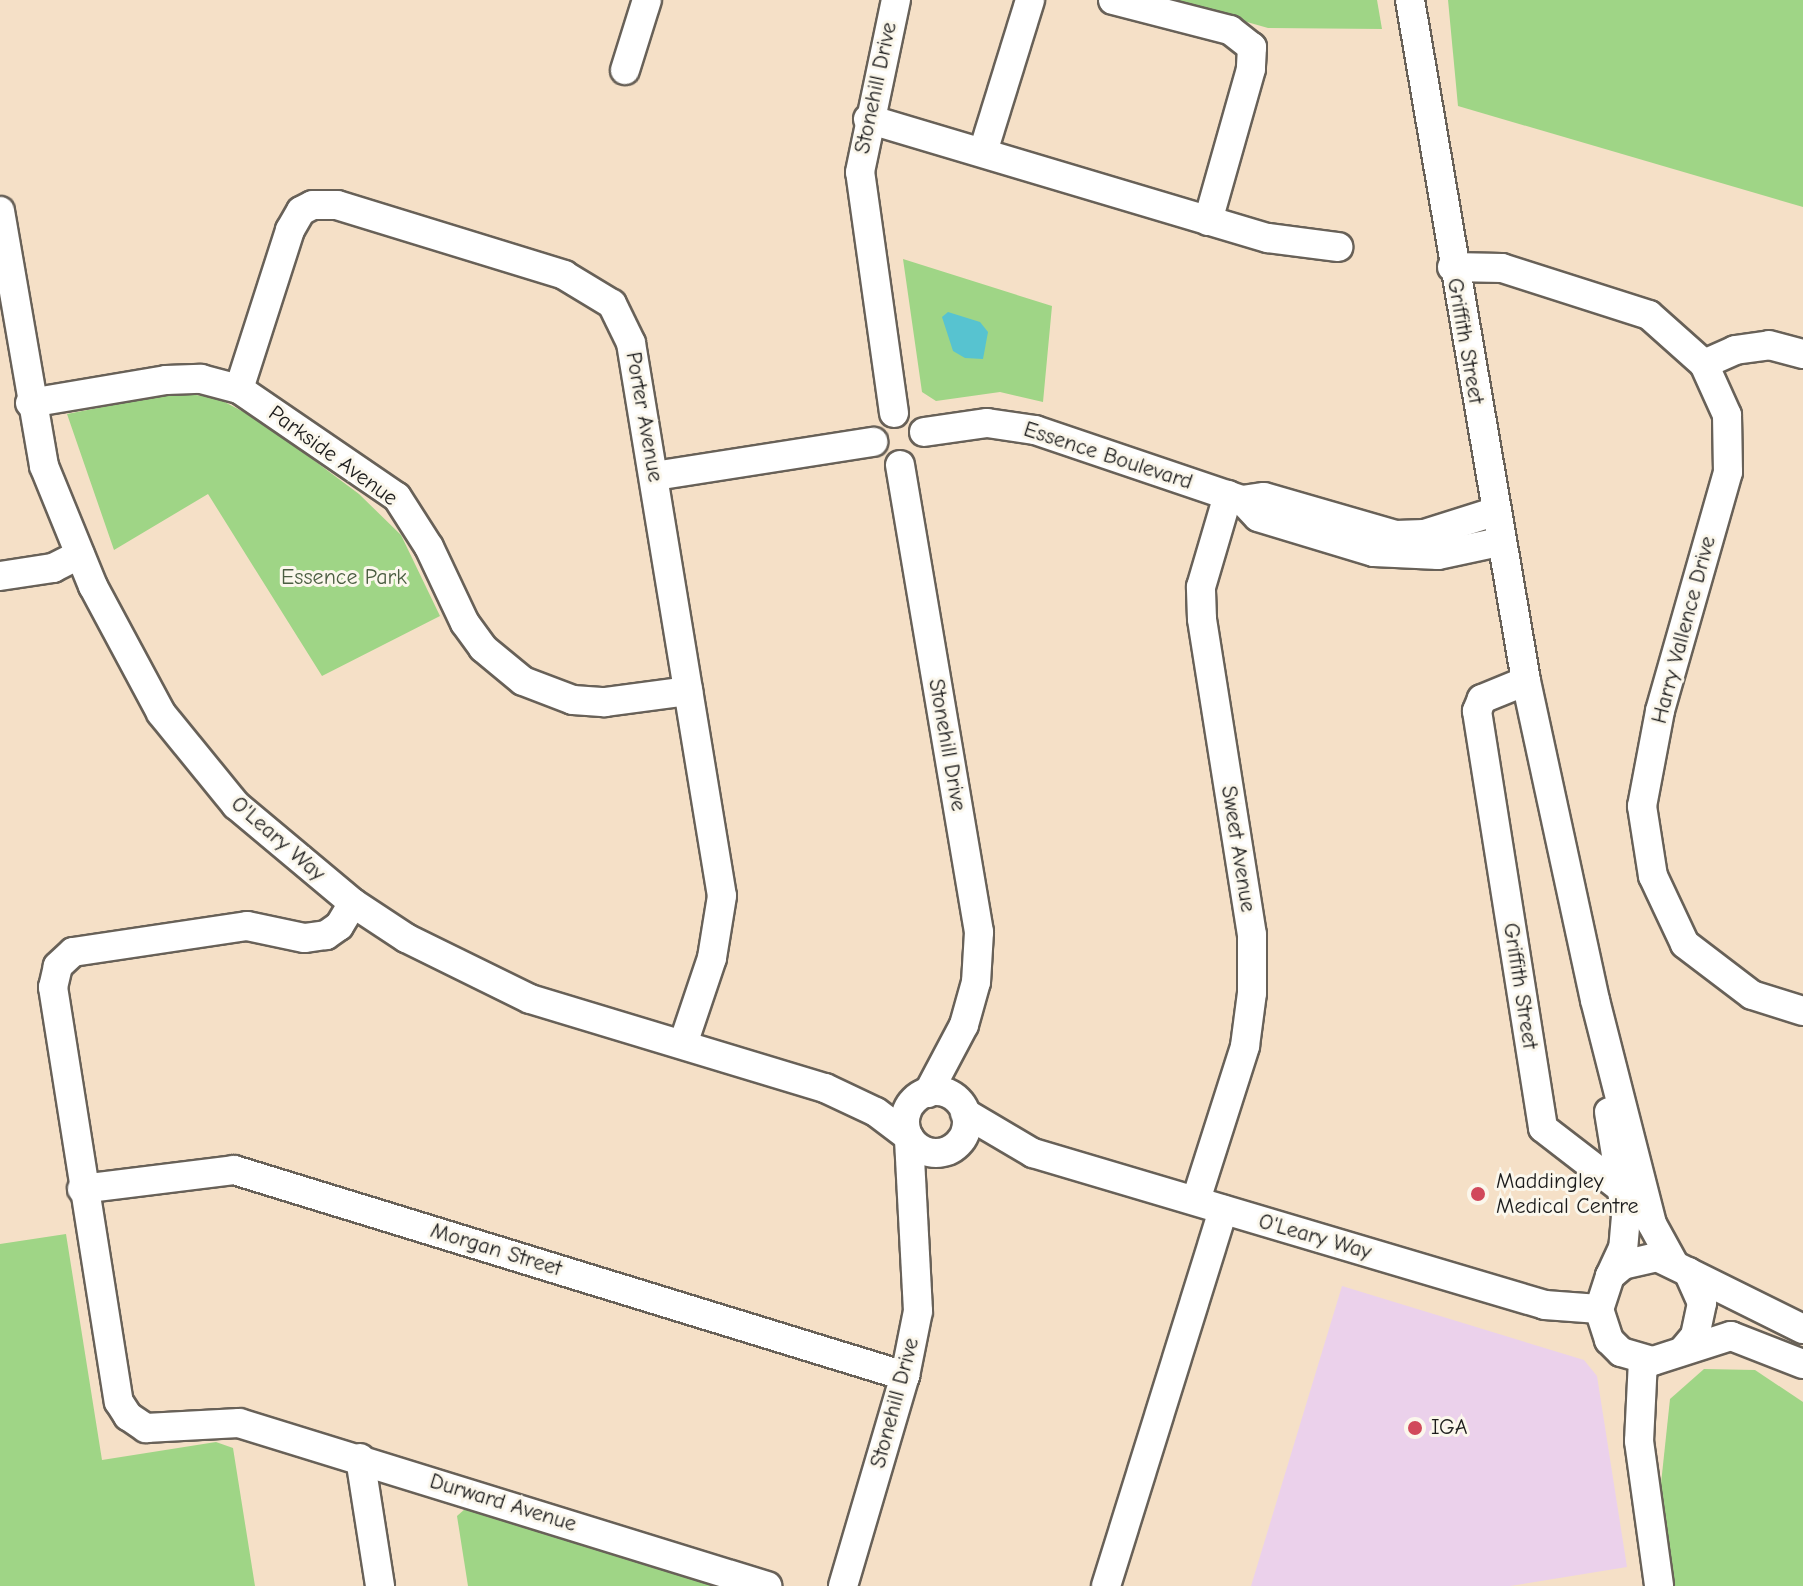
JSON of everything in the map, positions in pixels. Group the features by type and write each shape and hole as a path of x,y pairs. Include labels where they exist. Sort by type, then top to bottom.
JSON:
{"street":[{"path":"625,70 647,0"},
{"name":"Stonehill Drive","path":"894,413 862,209 862,144 896,0"},
{"path":"983,152 1030,0"},
{"path":"1113,0 1230,30 1252,47 1251,69 1208,221"},
{"name":"Griffith Street","path":"1410,0 1454,280 1526,681 1595,1000 1652,1224 1680,1267"},
{"path":"868,119 1268,238 1338,247"},
{"name":"Porter Avenue","path":"239,389 290,230 301,211 313,205 337,205 564,275 612,304 631,343 722,896 712,958 683,1044"},
{"name":"O'Leary Way","path":"0,211 8,320 44,466 80,554 161,713 236,805 353,903 406,938 530,999 825,1088"},
{"name":"Harry Vallence Drive","path":"1454,280 1502,268 1649,315 1704,364 1727,415 1728,472 1660,711 1642,806 1648,848 1653,876 1685,944 1752,995 1803,1011"},
{"path":"1704,364 1735,350 1769,345 1803,354"},
{"name":"Parkside Avenue","path":"30,403 166,380 201,379 239,389 397,497 429,547 465,623 483,648 523,681 546,693 589,701 688,691"},
{"path":"894,413 910,415 924,432 917,458 900,465 882,459 873,442 878,423 894,413"},
{"name":"Essence Boulevard","path":"924,432 987,423 1035,430 1235,498 1264,497 1396,535 1424,534 1494,512"},
{"path":"655,476 873,442"},
{"name":"Stonehill Drive","path":"900,465 979,932 976,982 964,1025"},
{"name":"Essence Boulevard","path":"1235,498 1258,517 1374,552 1438,555 1499,542"},
{"name":"Sweet Avenue","path":"1196,1200 1245,1046 1252,993 1252,935 1202,619 1201,587 1235,498"},
{"path":"0,576 53,568 80,554"},
{"name":"Griffith Street","path":"1526,681 1482,699 1477,711 1543,1128 1621,1188"},
{"name":"Durward Avenue","path":"353,903 339,926 326,935 304,938 247,926 73,952 58,966 53,987 82,1189 114,1385 128,1416 146,1428 239,1423 767,1586"},
{"name":"Griffith Street","path":"1595,1000 1621,1188 1623,1248 1610,1276"},
{"path":"909,1137 909,1107 926,1093 964,1025"},
{"path":"913,1215 947,1151 963,1138 964,1025"},
{"path":"825,1088 898,1098 947,1093 963,1109 1033,1153"},
{"path":"825,1088 876,1112 928,1152 1033,1153"},
{"name":"Stonehill Drive","path":"843,1586 905,1376 918,1311 909,1137"},
{"name":"O'Leary Way","path":"1033,1153 1545,1305 1599,1309"},
{"name":"Morgan Street","path":"82,1189 234,1170 905,1376"},
{"path":"1106,1586 1223,1210"},
{"path":"1803,1329 1680,1267 1640,1258 1610,1276 1599,1309 1609,1340 1621,1352 1643,1360 1670,1357 1684,1349 1731,1336 1803,1364"},
{"path":"1680,1267 1702,1303 1698,1328 1684,1349"},
{"path":"1643,1360 1639,1441 1659,1586"},
{"path":"360,1458 380,1586"}],"shaded area":[{"path":"1342,1286 1584,1360 1597,1376 1627,1567 1510,1586 1251,1586"}],"green space":[{"path":"1170,0 1377,0 1382,29 1268,28"},
{"path":"1448,0 1803,0 1803,207 1458,106"},
{"path":"903,259 1052,306 1043,402 1000,392 936,401 922,392"},
{"name":"Essence Park","path":"179,392 219,399 261,421 359,494 401,535 440,616 322,676 208,494 114,550 67,414"},
{"path":"66,1234 102,1460 216,1442 233,1448 255,1586 0,1586 0,1244"},
{"path":"1704,1369 1755,1370 1803,1402 1803,1586 1674,1586 1660,1493 1670,1399"},
{"path":"465,1509 716,1586 468,1586 457,1516"}],"water":[{"path":"948,312 980,322 988,332 983,359 965,358 953,351 942,317"}],"place":[{"name":"Maddingley Medical Centre","path":"1478,1194"},
{"name":"IGA","path":"1415,1428"}]}
